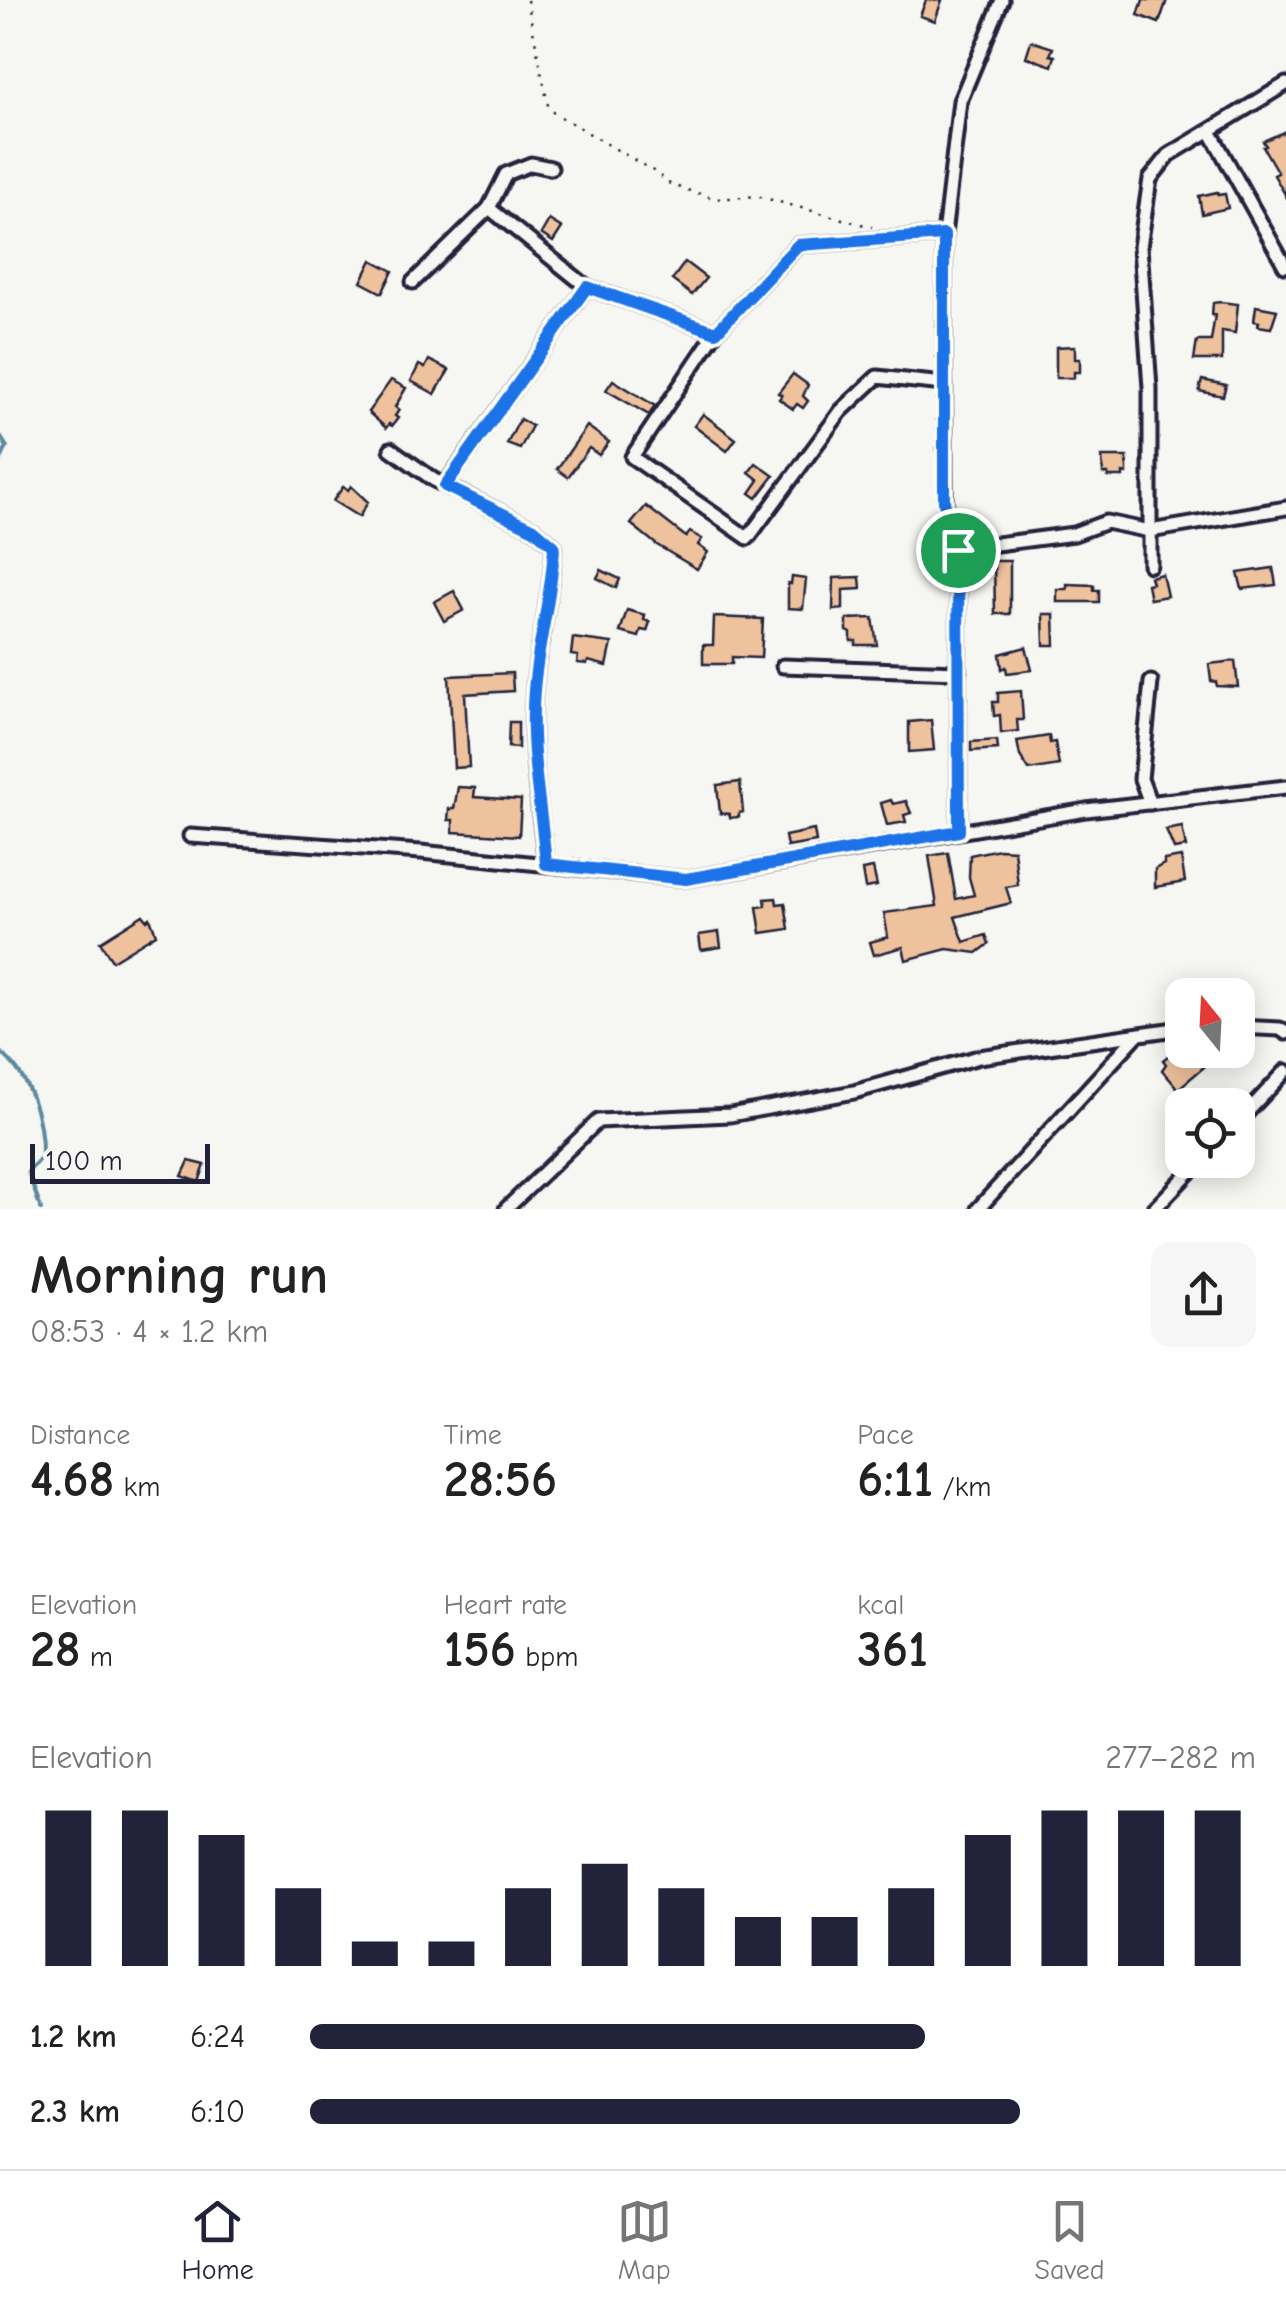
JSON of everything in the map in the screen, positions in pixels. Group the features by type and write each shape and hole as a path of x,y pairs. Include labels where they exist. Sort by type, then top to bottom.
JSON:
{"street":[{"path":"959,831 958,550 944,502 944,235 960,102 997,2"},
{"path":"1150,565 1150,388 1140,247 1150,179 1170,155 1286,84"},
{"path":"1210,131 1285,266"},
{"path":"413,282 489,208 506,174 530,164 551,168"},
{"path":"489,208 587,287 716,332"},
{"path":"944,235 798,245 716,332 632,457 748,538 841,412 878,378 944,384"},
{"path":"445,486 587,287"},
{"path":"392,449 445,486 534,529 554,546 553,583 538,651 532,711 546,864"},
{"path":"958,550 1074,534 1106,522 1150,532 1286,508"},
{"path":"783,666 958,672"},
{"path":"1150,803 1141,780 1151,682"},
{"path":"190,836 422,852 686,879 959,831 1286,787"},
{"path":"1255,1028 1286,1033"},
{"path":"506,1209 598,1121 730,1116 854,1092 979,1056 1165,1030"},
{"path":"978,1209 1138,1034"},
{"path":"1255,1104 1286,1070"},
{"path":"1154,1209 1184,1178"}],"path":[{"path":"527,0 550,110 672,186 716,198 757,196 880,229"}],"building":[{"path":"926,0 942,0 935,21 920,16"},
{"path":"1143,0 1167,0 1159,23 1138,15"},
{"path":"1031,41 1053,48 1052,66 1026,57"},
{"path":"1286,131 1286,196 1263,141"},
{"path":"1225,194 1228,208 1202,214 1199,196"},
{"path":"549,220 562,228 553,242 541,234"},
{"path":"372,260 393,271 382,293 361,282"},
{"path":"685,262 706,278 692,295 672,280"},
{"path":"1213,303 1238,304 1235,333 1222,331 1222,360 1194,360 1197,341 1211,341"},
{"path":"1256,306 1277,310 1271,328 1258,326 1259,322 1254,321"},
{"path":"1075,346 1080,372 1074,372 1074,378 1056,378 1056,347"},
{"path":"429,360 449,370 435,394 411,381 419,365 425,368"},
{"path":"793,374 808,385 803,396 808,401 803,408 797,404 793,409 779,399 782,395 778,393"},
{"path":"391,380 406,388 395,407 399,410 395,416 398,418 386,428 368,412"},
{"path":"613,380 655,406 649,415 606,390"},
{"path":"1202,380 1226,385 1223,396 1199,391"},
{"path":"703,414 736,439 727,451 694,426"},
{"path":"520,419 532,426 520,449 507,444"},
{"path":"587,426 609,442 599,455 589,448 568,477 557,469"},
{"path":"1102,457 1127,457 1127,474 1103,474"},
{"path":"756,463 774,476 757,498 750,493 759,480 749,472"},
{"path":"351,486 368,502 359,517 333,501 343,487 348,490"},
{"path":"646,506 686,537 690,532 702,539 698,545 708,552 697,569 631,524"},
{"path":"994,561 1010,561 1010,614 995,614"},
{"path":"1273,568 1276,585 1242,589 1238,573"},
{"path":"601,570 620,579 616,588 597,578"},
{"path":"1162,574 1167,596 1150,599 1150,577"},
{"path":"792,577 806,579 803,609 788,608 788,583 791,584"},
{"path":"860,577 861,589 843,590 843,609 833,610 834,578"},
{"path":"1067,584 1094,585 1094,590 1099,590 1099,602 1057,602 1057,589 1067,589"},
{"path":"454,591 464,610 444,621 434,602"},
{"path":"627,610 645,615 644,620 650,622 639,637 620,632"},
{"path":"1043,614 1054,614 1055,645 1044,645"},
{"path":"714,617 763,619 761,658 732,657 732,664 703,664 703,645 713,645"},
{"path":"873,618 877,645 856,645 847,631 847,619"},
{"path":"573,638 612,643 607,666 588,661 577,663 578,656 571,655"},
{"path":"1026,647 1032,670 1007,673 1006,667 1002,669 1000,654"},
{"path":"1235,661 1238,687 1217,686 1211,681 1209,664"},
{"path":"512,673 513,691 465,694 469,767 454,768 449,676"},
{"path":"1021,691 1023,720 1017,720 1018,731 1001,733 1000,715 994,716 993,702 998,702 998,693"},
{"path":"931,720 934,750 909,752 909,722"},
{"path":"509,722 518,722 518,748 508,747"},
{"path":"1049,736 1050,743 1055,742 1059,765 1029,770 1017,741"},
{"path":"997,740 998,749 971,751 971,742"},
{"path":"740,782 743,812 730,818 729,814 720,813 717,785"},
{"path":"458,787 475,788 474,797 521,800 519,836 453,832 449,809 454,809"},
{"path":"891,800 893,804 906,801 911,813 904,815 906,822 887,825 881,803"},
{"path":"1182,827 1186,847 1174,849 1166,830"},
{"path":"814,830 816,842 787,847 785,836"},
{"path":"1014,850 1018,885 1006,887 1011,903 955,917 964,942 986,935 989,944 977,953 947,949 906,960 903,947 874,955 870,942 888,937 884,913 937,906 929,856 948,853 956,899 974,895 969,877 970,855"},
{"path":"1181,857 1185,882 1155,887 1155,869 1164,860"},
{"path":"873,868 877,886 865,888 862,870"},
{"path":"776,898 777,904 785,903 789,929 761,933 757,907 766,906 765,899"},
{"path":"143,915 147,920 150,918 156,934 112,961 100,942"},
{"path":"719,932 721,947 701,950 699,935"},
{"path":"1165,1066 1203,1068 1179,1088 1162,1070"},
{"path":"189,1161 205,1165 199,1182 182,1176"}],"waterway":[{"path":"0,436 7,447 0,461"},
{"path":"0,1052 27,1086 37,1113 42,1156 28,1172 41,1209"}],"route":[{"path":"944,235 944,502 958,550 959,831 686,879 546,864 532,711 538,651 553,583 554,546 534,529 445,486 587,287 716,332 798,245 944,235"}]}
